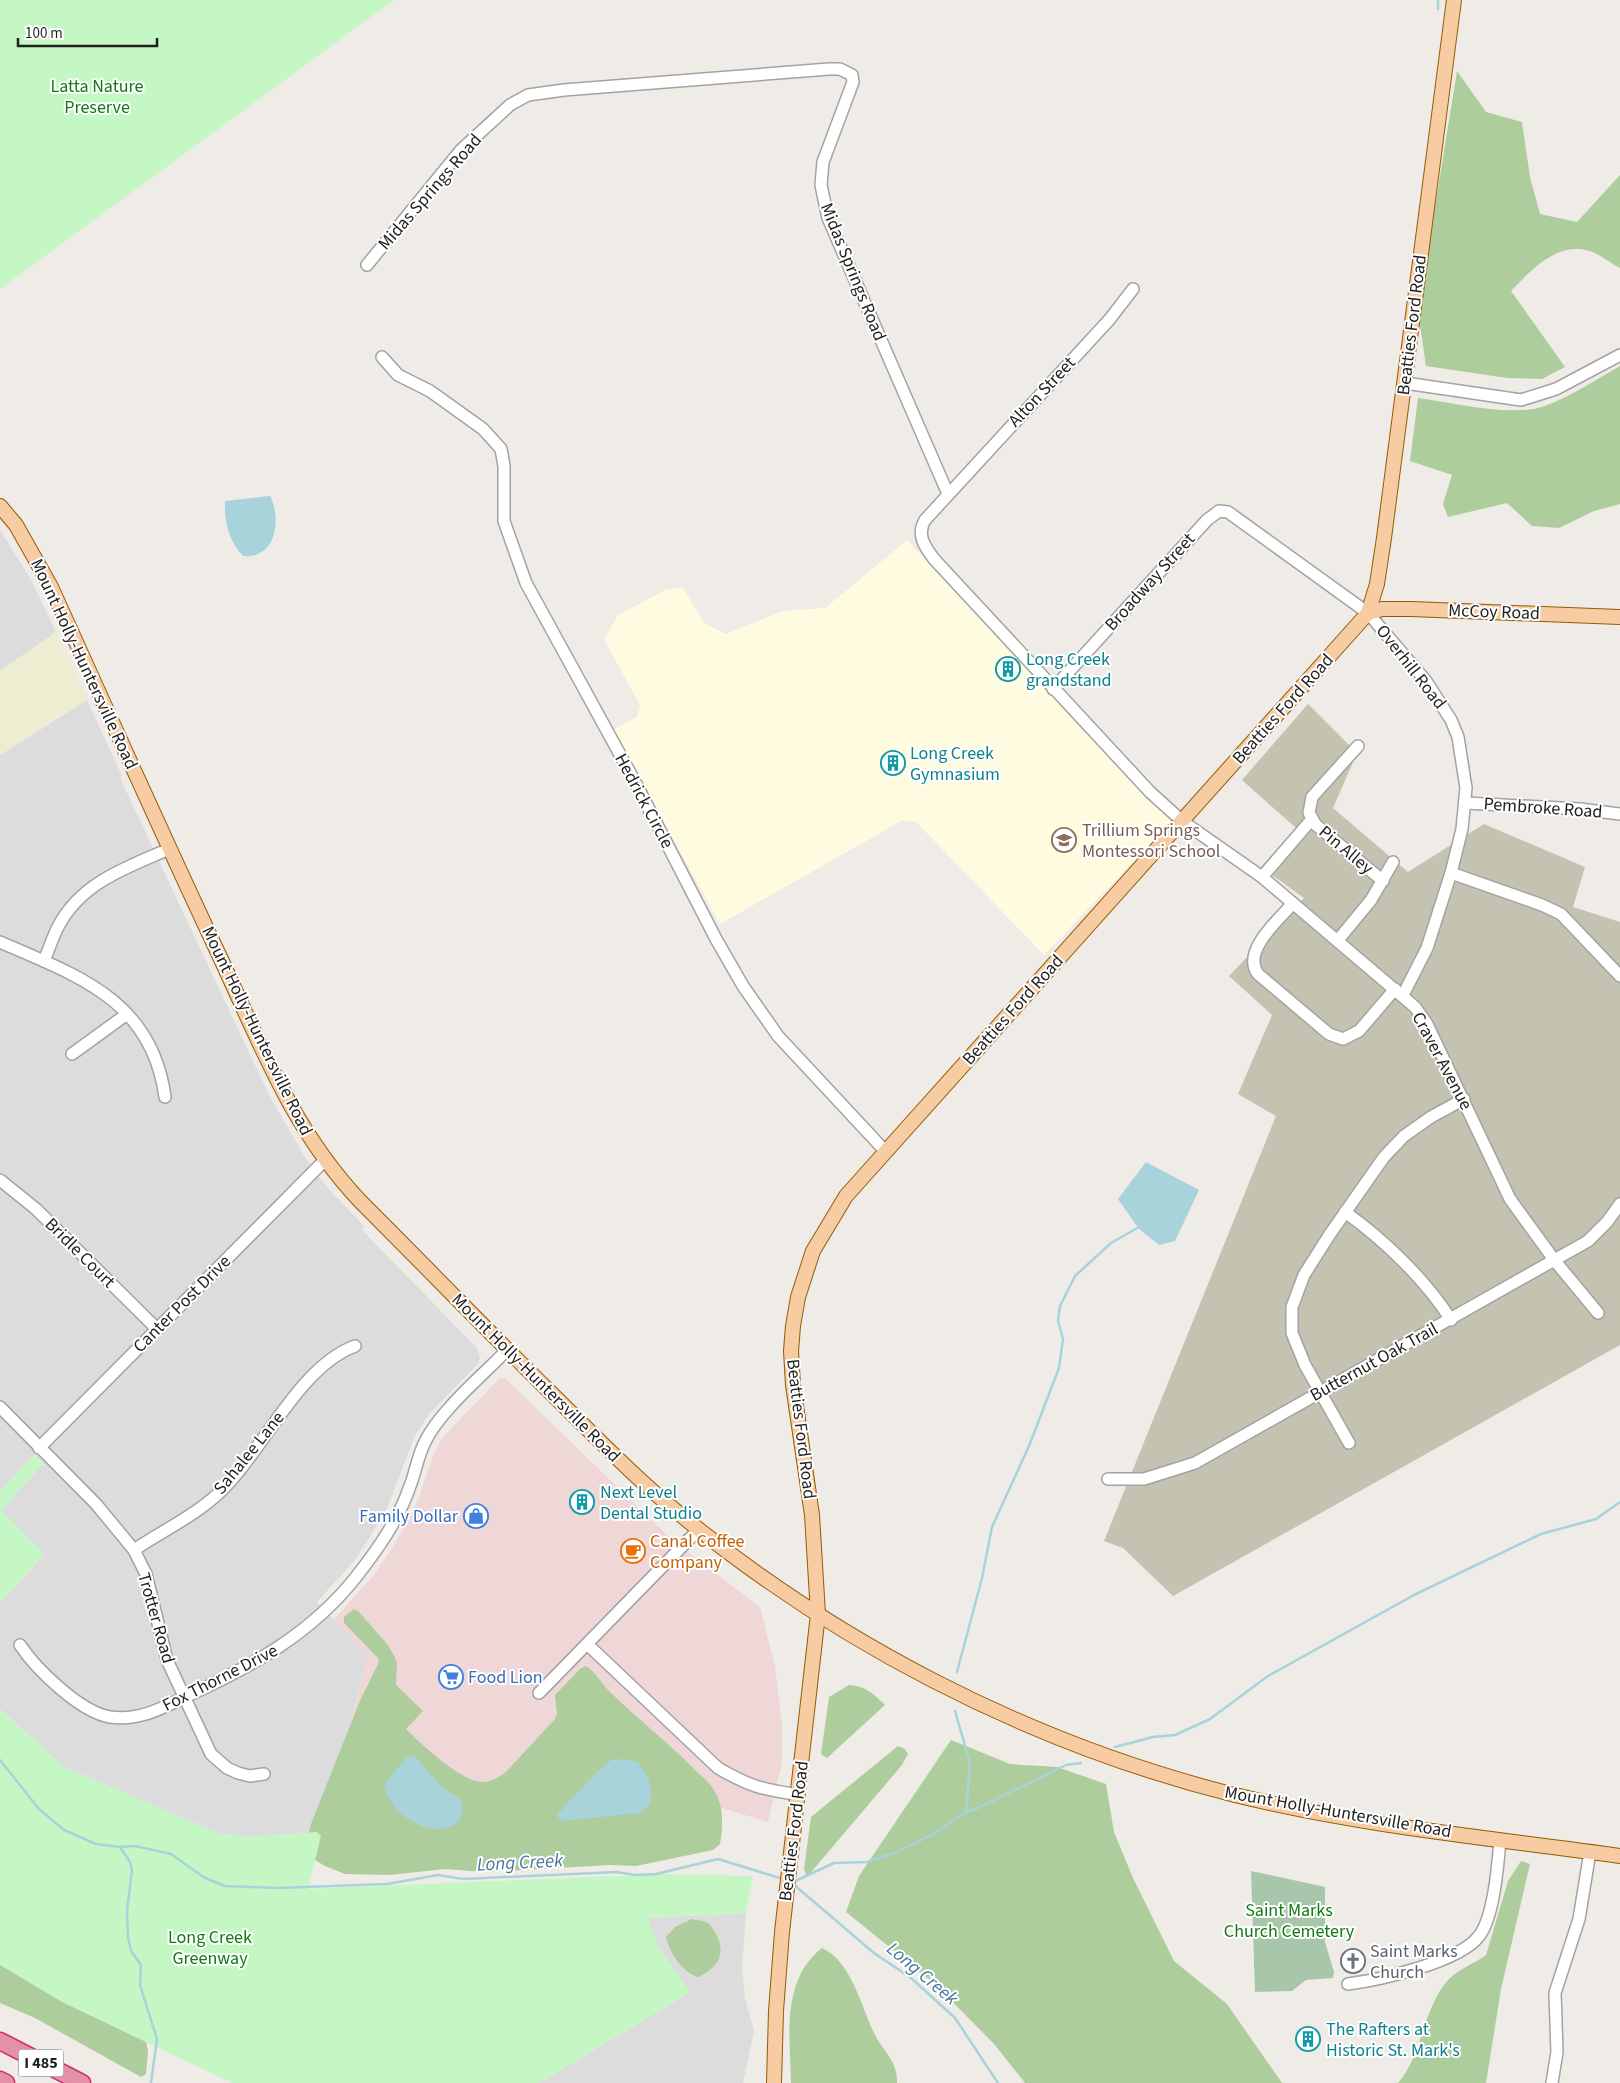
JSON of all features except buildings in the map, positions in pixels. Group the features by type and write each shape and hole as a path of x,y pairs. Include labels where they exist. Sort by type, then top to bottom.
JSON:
{"highway":[{"name":"I 485","path":"0,2042 82,2083"},
{"name":"I 485","path":"0,2080 6,2083"}],"main road":[{"name":"Beatties Ford Road","path":"774,2083 777,1993 784,1914 799,1795 818,1614 812,1515 792,1371 793,1326 805,1273 823,1233 842,1202 1368,613 1377,584 1454,0"},
{"name":"Mount Holly-Huntersville Road","path":"0,506 16,525 51,587 169,849 280,1088 324,1161 360,1201 507,1350 628,1469 699,1529 818,1614 918,1672 970,1699 1050,1734 1148,1770 1237,1795 1297,1808 1500,1840 1620,1856"},
{"name":"McCoy Road","path":"1368,613 1382,609 1411,609 1620,617"}],"street":[{"name":"Midas Springs Road","path":"367,265 461,150 510,105 528,95 564,90 829,69 847,71 852,75 852,82 820,175 823,202 856,286 948,494"},
{"name":"Alton Street","path":"948,494 1104,326 1134,289"},
{"path":"1405,383 1521,400 1556,389 1620,355"},
{"name":"Hedrick Circle","path":"382,357 398,375 435,394 490,434 501,449 504,466 504,521 526,583 729,962 758,1010 778,1036 886,1152"},
{"path":"948,494 923,524 922,541 934,559 1150,792 1182,821"},
{"name":"Broadway Street","path":"1053,689 1206,520 1224,510 1233,515"},
{"name":"Overhill Road","path":"1233,515 1368,613 1426,681 1451,720 1462,750 1466,803 1451,874 1427,948 1399,992 1359,1031 1343,1039 1329,1034 1258,974 1253,964 1254,951 1293,902"},
{"name":"Pin Alley","path":"1358,746 1312,797 1309,806 1312,819 1383,881"},
{"name":"Pembroke Road","path":"1466,803 1580,809 1620,814"},
{"path":"1262,877 1312,819"},
{"name":"Craver Avenue","path":"1182,821 1262,877 1293,902 1399,992 1427,1024 1510,1199 1554,1261 1598,1313"},
{"path":"44,961 59,925 84,893 116,872 169,849"},
{"path":"1338,940 1371,900 1393,862"},
{"path":"1451,874 1542,905 1561,914 1620,976"},
{"path":"0,942 96,986 127,1014 151,1050 159,1069 165,1098"},
{"path":"72,1054 127,1014"},
{"path":"1349,1443 1305,1365 1292,1333 1292,1307 1304,1276 1345,1212 1384,1157 1404,1136 1431,1117 1464,1099"},
{"name":"Canter Post Drive","path":"40,1448 324,1161"},
{"name":"Bridle Court","path":"0,1180 36,1209 157,1329"},
{"name":"Butternut Oak Trail","path":"1108,1479 1144,1480 1195,1463 1588,1241 1607,1222 1620,1204"},
{"path":"1345,1212 1371,1231 1432,1294 1451,1320"},
{"name":"Sahalee Lane","path":"134,1550 190,1516 227,1486 261,1444 290,1402 309,1381 339,1352 355,1346"},
{"name":"Fox Thorne Drive","path":"20,1645 32,1660 77,1701 100,1714 137,1717 164,1708 220,1682 270,1654 315,1621 336,1600 371,1557 400,1510 420,1453 431,1430 507,1350"},
{"name":"Trotter Road","path":"0,1407 96,1504 134,1550 146,1574 167,1660 205,1745 219,1762 238,1773 250,1776 264,1774"},
{"path":"539,1693 699,1529"},
{"path":"587,1644 718,1768 737,1780 759,1789 799,1795"},
{"path":"1348,1984 1379,1980 1409,1971 1462,1951 1479,1936 1487,1916 1496,1878 1500,1840"},
{"path":"1552,2083 1556,2052 1555,1993 1579,1918 1590,1852"}],"shaded area":[{"path":"0,530 30,578 56,632 0,671"},
{"path":"907,540 1173,820 1044,955 916,822 903,820 720,924 613,730 637,717 640,705 604,639 618,615 667,589 683,588 704,623 726,634 782,611 825,608"},
{"path":"87,700 122,776 120,778 268,1093 303,1154 325,1185 365,1227 362,1230 477,1348 480,1358 478,1364 430,1413 415,1435 386,1511 355,1560 317,1602 368,1655 321,1836 317,1832 250,1837 220,1834 64,1767 0,1709 0,1603 44,1555 1,1510 43,1464 34,1455 0,1491 0,755"},
{"path":"1308,704 1357,753 1333,808 1408,872 1484,824 1585,867 1573,907 1620,922 1620,1345 1173,1596 1123,1548 1104,1541 1276,1116 1238,1094 1272,1015 1229,976 1304,898 1261,867 1296,828 1242,780"},
{"path":"505,1378 673,1541 760,1607 775,1667 782,1724 782,1762 768,1822 722,1808 322,1835 368,1655 334,1620 373,1576 395,1544 418,1500 434,1454 442,1438 499,1379"},
{"path":"746,1913 742,1969 745,1998 754,2031 743,2083 539,2083 690,1992 658,1947 647,1918"}],"green space":[{"name":"Latta Nature Preserve","path":"0,0 394,0 0,289"},
{"path":"1457,71 1486,112 1522,122 1530,177 1540,214 1577,222 1620,175 1620,268 1590,251 1575,249 1564,251 1544,260 1511,291 1565,367 1542,379 1507,378 1426,366 1418,312"},
{"path":"1620,366 1620,504 1594,511 1559,528 1532,526 1507,503 1448,517 1443,504 1452,475 1410,461 1418,398 1491,409 1534,409 1566,397"},
{"path":"56,632 87,700 0,755 0,671"},
{"path":"34,1455 43,1464 1,1510 44,1554 0,1603 0,1491"},
{"path":"354,1609 359,1612 388,1645 397,1663 396,1685 423,1711 406,1729 452,1769 481,1782 491,1780 506,1772 554,1720 557,1714 555,1695 580,1669 586,1666 612,1694 711,1786 718,1798 721,1810 720,1844 713,1850 636,1866 610,1865 484,1872 445,1869 389,1875 345,1874 325,1866 310,1857 305,1849 311,1824 359,1703 379,1662 378,1658 344,1623 344,1617"},
{"path":"849,1685 869,1691 885,1705 827,1758 821,1754 829,1697"},
{"name":"Long Creek Greenway","path":"0,1709 64,1767 220,1834 250,1837 317,1832 321,1836 308,1889 664,1874 753,1876 746,1913 648,1918 658,1947 690,1992 539,2083 232,2083 62,2002 0,1965"},
{"path":"951,1740 1010,1764 1057,1767 1106,1784 1114,1832 1133,1878 1174,1961 1227,2004 1282,2083 1025,2083 995,2045 935,1984 846,1912 859,1876"},
{"path":"898,1746 905,1749 908,1754 902,1765 807,1877 804,1869 811,1817"},
{"path":"1521,1861 1530,1864 1501,1989 1486,2083 1398,2083 1413,2059 1427,2018 1439,1992 1452,1976 1486,1955 1508,1881"},
{"name":"Saint Marks Church Cemetery","path":"1251,1871 1325,1887 1325,1942 1334,1972 1333,1978 1306,1980 1292,1991 1255,1992"},
{"path":"0,1916 144,2029 148,2052 146,2074 141,2077 35,2018 0,2003"},
{"path":"692,1919 709,1924 717,1936 721,1949 715,1965 699,1977 688,1972 678,1962 666,1937 675,1927"},
{"path":"822,1948 841,1963 848,1974 875,2035 893,2063 897,2083 791,2083 790,2028 794,1992 800,1976 809,1961"}],"water":[{"path":"270,496 274,505 275,516 273,536 263,551 254,555 243,556 234,544 228,531 225,501"},
{"path":"1146,1162 1199,1190 1175,1241 1159,1245 1139,1229 1118,1199"},
{"path":"409,1755 415,1756 445,1790 459,1799 462,1804 462,1813 456,1823 447,1828 434,1829 408,1819 396,1809 388,1797 385,1783"},
{"path":"622,1759 638,1762 645,1772 651,1788 649,1806 638,1813 562,1821 557,1816 566,1804 606,1764 611,1760"}],"waterway":[{"path":"1438,0 1438,9"},
{"path":"957,1672 982,1578 992,1527 1029,1446 1059,1368 1063,1339 1058,1321 1060,1306 1075,1276 1111,1243 1139,1227"},
{"path":"1115,1747 1153,1737 1175,1735 1210,1719 1268,1676 1414,1595 1541,1534 1596,1519 1620,1502"},
{"path":"955,1711 970,1763 966,1812"},
{"name":"Long Creek","path":"0,1760 39,1809 64,1830 96,1844 120,1847 135,1846 171,1854 205,1878 225,1886 277,1888 387,1884 438,1875 463,1879 617,1872 635,1875 656,1874 718,1859 783,1879"},
{"path":"793,1882 834,1863 867,1862 895,1853 932,1835 966,1812 1066,1765 1081,1763"},
{"path":"120,1847 130,1862 132,1870 127,1910 128,1937 131,1951 141,1965 140,1985 157,2039 151,2083"},
{"name":"Long Creek","path":"793,1884 874,1953 911,1978 955,2018 998,2083"}],"place":[{"name":"Long Creek grandstand","path":"1008,669"},
{"name":"Long Creek Gymnasium","path":"893,763"},
{"name":"Trillium Springs Montessori School","path":"1064,840"},
{"name":"Next Level Dental Studio","path":"582,1502"},
{"name":"Family Dollar","path":"476,1516"},
{"name":"Canal Coffee Company","path":"633,1551"},
{"name":"Food Lion","path":"451,1677"},
{"name":"Saint Marks Church","path":"1353,1961"},
{"name":"The Rafters at Historic St. Mark's","path":"1308,2039"}]}
